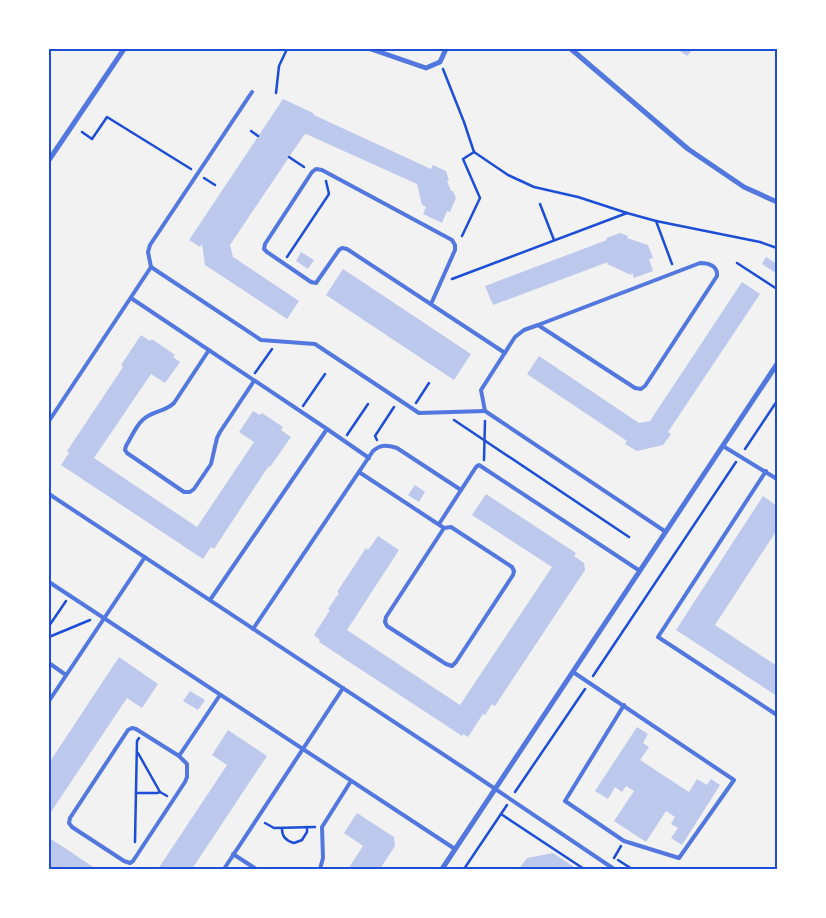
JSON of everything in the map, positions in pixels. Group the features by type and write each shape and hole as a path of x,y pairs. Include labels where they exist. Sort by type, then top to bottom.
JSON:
{"street":[{"path":"49,160 124,49"},
{"path":"371,49 426,68 440,62 446,49"},
{"path":"571,49 688,150 744,187 777,202"},
{"path":"442,869 777,364"}],"lane":[{"path":"49,421 151,268 148,252 150,245 252,92"},
{"path":"431,304 455,250 452,240 324,171 316,169 312,172 265,244 264,249 267,252 311,282 316,283 320,280 339,250 342,248 347,249 505,353"},
{"path":"485,411 481,390 519,333 538,325 700,264 712,265 717,271 717,276 645,386 641,389 635,388 538,325"},
{"path":"151,268 260,340 315,344 412,409 425,414 485,411 666,532"},
{"path":"131,298 369,458"},
{"path":"210,350 174,403 142,420 126,446 125,450 128,453 184,492 190,492 211,464 217,438 253,380"},
{"path":"210,600 327,429"},
{"path":"254,629 359,472 379,446 387,445 397,448 461,490"},
{"path":"723,446 741,455 777,479"},
{"path":"438,524 476,467 480,465 640,571"},
{"path":"766,471 658,637 777,715"},
{"path":"359,472 444,528 451,528 512,567 514,571 503,591 452,666 387,626 385,622 386,617 444,528"},
{"path":"49,494 614,869"},
{"path":"49,701 145,557"},
{"path":"49,582 455,849"},
{"path":"49,663 66,675"},
{"path":"573,672 624,705 734,780 679,858 624,841 565,801 624,705"},
{"path":"224,869 343,688"},
{"path":"179,756 220,694"},
{"path":"132,728 142,733 179,756 187,764 187,777 174,800 130,863 72,827 69,823 70,818 128,730 132,728"},
{"path":"320,869 323,858 322,827 351,781"},
{"path":"234,854 256,869"}],"path":[{"path":"276,93 279,66 288,49"},
{"path":"440,62 474,152 508,175 534,187 578,197 656,221 760,242 777,248"},
{"path":"82,132 92,139 106,117 215,185"},
{"path":"251,131 258,136"},
{"path":"462,236 480,198 463,159 474,152"},
{"path":"289,157 304,166"},
{"path":"283,263 329,194 324,171"},
{"path":"540,204 554,240"},
{"path":"452,279 627,213"},
{"path":"656,221 673,266"},
{"path":"737,263 777,289"},
{"path":"253,380 277,341"},
{"path":"300,411 325,374"},
{"path":"412,409 429,383"},
{"path":"379,446 375,436 399,400"},
{"path":"464,869 777,401"},
{"path":"343,440 368,404"},
{"path":"484,467 485,411"},
{"path":"442,413 629,537"},
{"path":"49,626 69,595"},
{"path":"49,637 92,619 96,613"},
{"path":"141,849 135,846 137,741 142,733"},
{"path":"137,752 160,792 174,800"},
{"path":"136,793 160,792"},
{"path":"501,814 584,869"},
{"path":"257,818 274,828 322,827"},
{"path":"282,828 283,836 286,840 294,843 302,840 307,832 307,827"}],"building":[{"path":"677,49 693,49 687,56"},
{"path":"283,99 431,169 433,165 446,171 449,180 447,181 456,198 450,212 447,211 442,223 423,214 426,207 422,205 417,184 306,134 304,135 230,245 233,257 299,301 287,319 205,265 202,244 200,247 189,240"},
{"path":"620,233 628,236 627,238 648,245 653,258 649,259 653,271 634,278 632,272 631,275 607,264 608,262 493,305 485,286 607,240 606,238"},
{"path":"301,252 314,260 308,269 296,261"},
{"path":"766,257 777,264 777,274 762,264"},
{"path":"343,269 471,354 454,380 326,295"},
{"path":"742,282 760,294 668,432 671,434 663,445 637,451 625,444 627,441 527,374 539,356 639,423 650,421"},
{"path":"141,335 150,341 152,339 175,355 173,357 180,362 165,383 151,374 94,458 197,527 254,442 239,432 253,411 260,415 262,413 283,427 281,430 291,437 266,470 214,549 211,547 203,559 61,465 69,453 67,451 123,367 121,365"},
{"path":"415,485 425,492 419,502 408,495"},
{"path":"486,494 576,553 574,556 584,563 585,570 495,706 492,704 485,715 483,714 468,737 463,734 462,736 319,642 320,640 314,635 330,610 328,609 339,593 337,592 366,548 368,550 378,536 399,550 347,630 460,705 552,567 472,515"},
{"path":"763,496 777,506 777,535 775,533 715,625 777,666 777,696 676,630"},
{"path":"119,657 158,684 142,708 127,698 49,815 49,763"},
{"path":"190,691 205,700 198,710 183,701"},
{"path":"637,727 648,734 643,743 649,747 640,760 689,792 697,779 707,785 711,779 720,785 682,845 671,838 678,828 671,824 675,817 666,811 646,842 614,821 634,791 626,786 622,792 615,787 608,799 595,791"},
{"path":"228,730 267,756 192,869 158,869 227,765 212,755"},
{"path":"357,813 394,837 395,846 380,869 348,869 363,846 344,833"},
{"path":"49,838 68,850 96,869 49,869"},
{"path":"553,853 577,869 519,869 527,858"}]}
